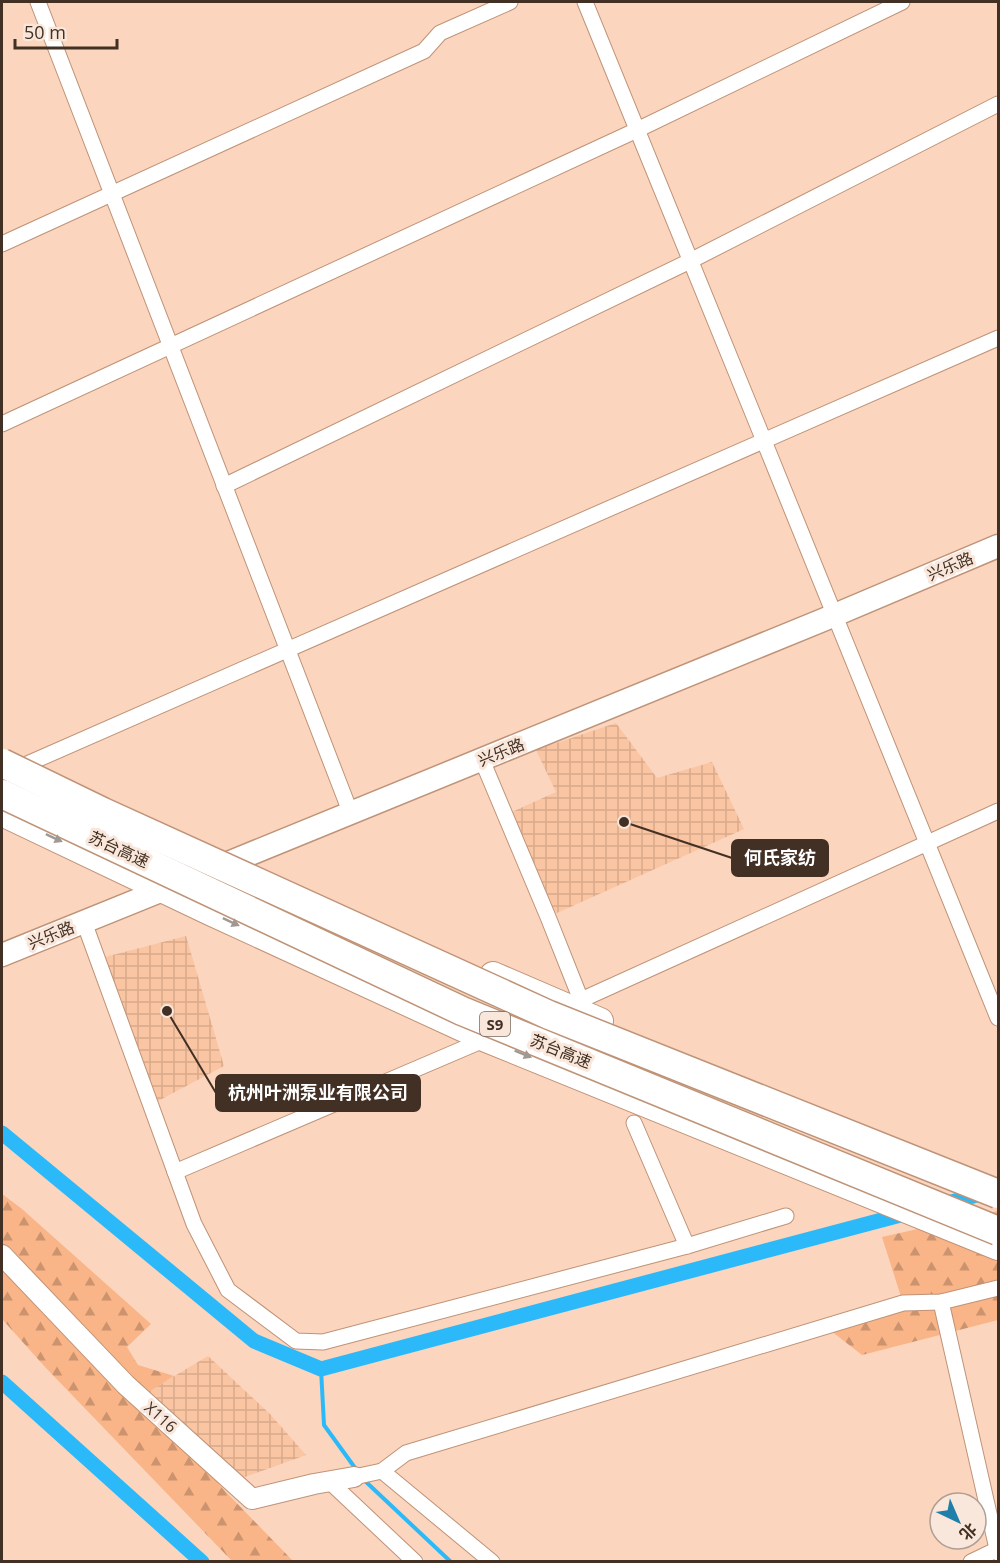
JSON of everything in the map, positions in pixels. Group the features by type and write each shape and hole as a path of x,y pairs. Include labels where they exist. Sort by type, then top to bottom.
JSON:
{"highway":[{"name":"苏台高速","path":"14,763 103,812 549,1015 999,1194"},
{"name":"苏台高速","path":"2,794 462,1011 999,1231"}],"main road":[{"name":"兴乐路","path":"2,955 351,814 999,546"},
{"path":"2,751 14,763 657,1046 999,1180"},
{"path":"2,813 486,1039 999,1247"}],"street":[{"path":"38,2 351,814"},
{"path":"2,244 424,51 440,33 510,2"},
{"path":"585,2 999,1018"},
{"path":"2,424 637,130 902,2"},
{"path":"224,486 690,261 999,104"},
{"path":"14,763 287,649 999,338"},
{"path":"482,760 581,1000 999,811"},
{"path":"84,922 194,1224 228,1290 296,1341 323,1342 687,1246 786,1216"},
{"path":"175,1172 486,1039"},
{"path":"634,1123 687,1246"},
{"name":"X116","path":"2,1255 126,1385 252,1499 368,1474"},
{"path":"492,1562 368,1474 406,1454 903,1304 941,1302 999,1288"},
{"path":"941,1302 998,1550 971,1562"},
{"path":"329,1481 416,1562"}],"shaded area":[{"path":"616,723 657,778 712,762 744,829 548,917 505,815 556,792 536,750"},
{"path":"186,936 224,1066 158,1101 105,957"},
{"path":"208,1356 270,1414 306,1455 242,1478 146,1393"}],"green space":[{"path":"2,1194 22,1209 151,1324 127,1347 138,1365 174,1376 147,1393 223,1489 293,1561 232,1561 46,1368 2,1319"},
{"path":"998,1211 998,1320 862,1355 826,1327 903,1303 882,1237"}],"waterway":[{"path":"2,1133 254,1341 321,1369 912,1212"},
{"path":"941,1205 987,1192"},
{"path":"321,1369 324,1425 358,1472"},
{"path":"2,1382 202,1562"},
{"path":"364,1480 451,1562"}],"place":[{"name":"何氏家纺","path":"624,822"},
{"name":"杭州叶洲泵业有限公司","path":"167,1011"}]}
